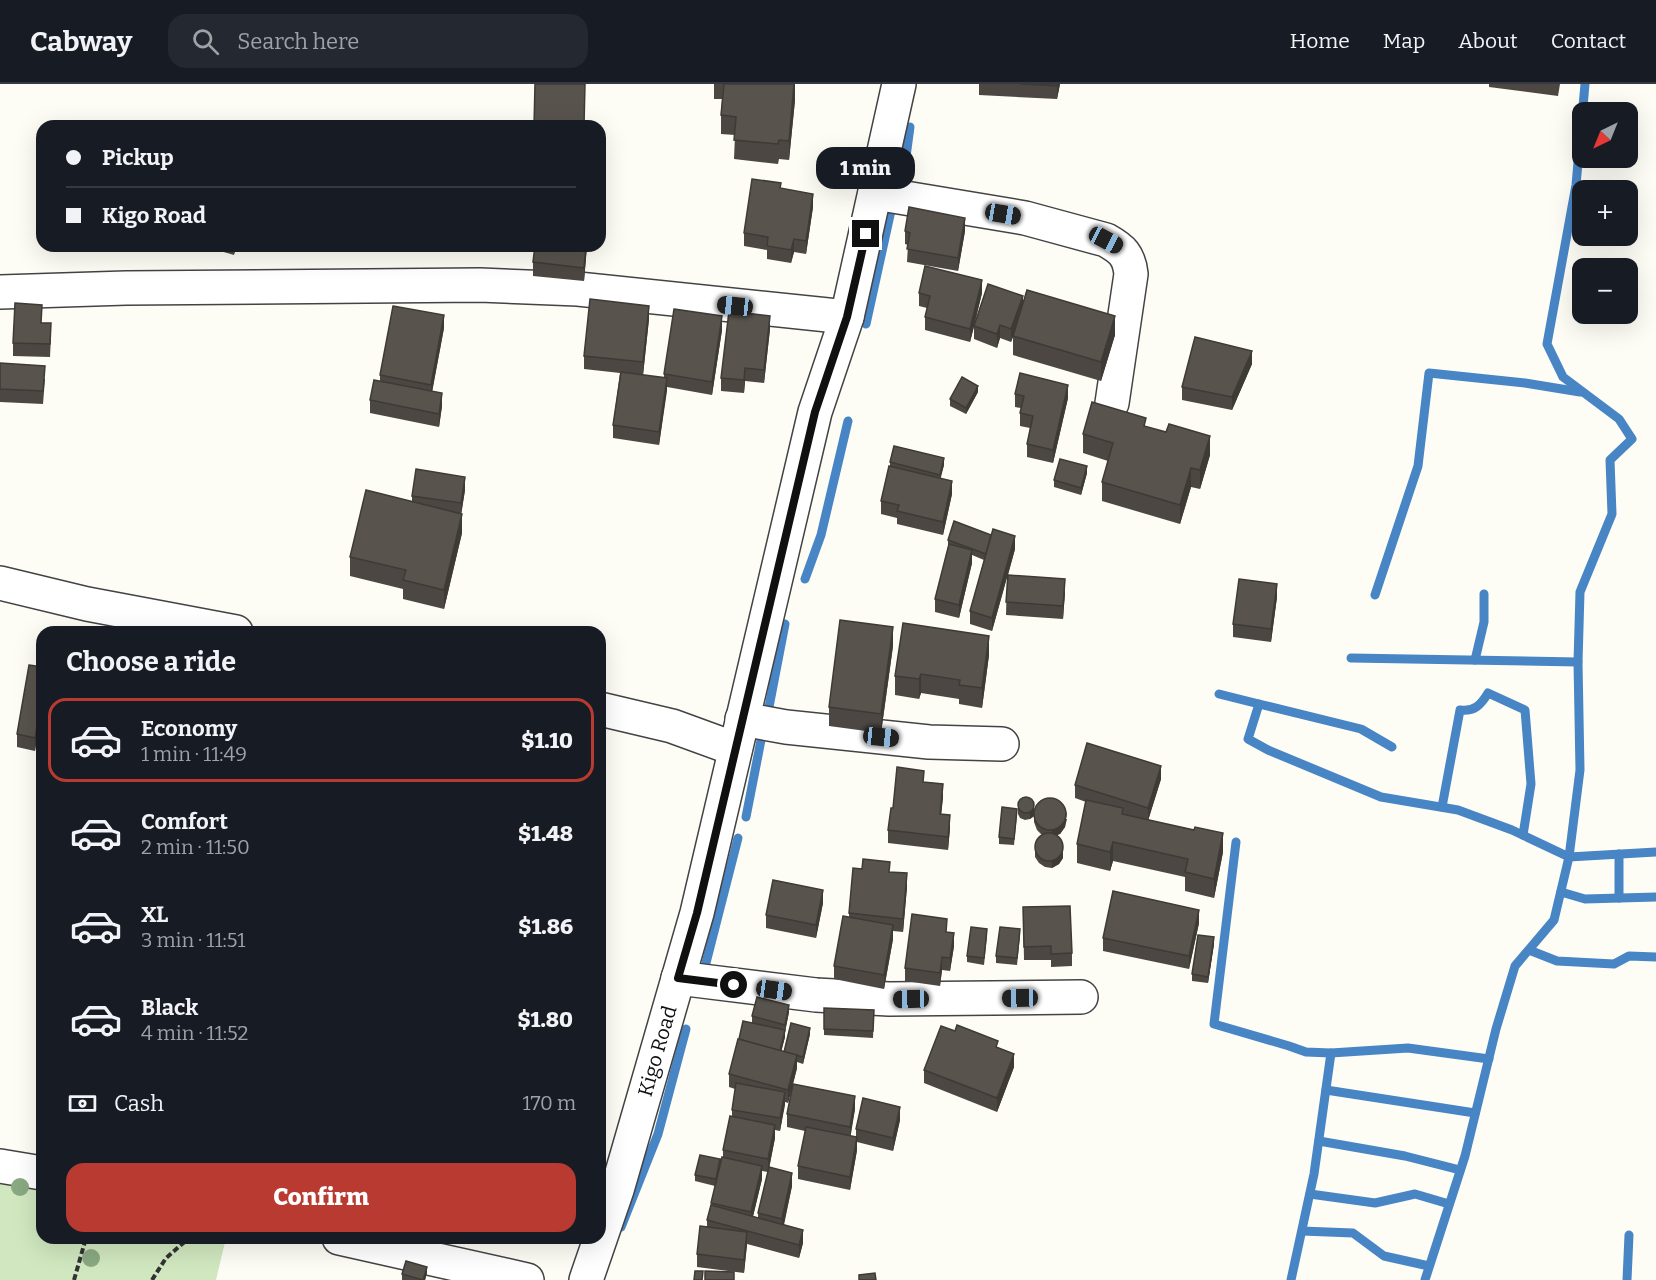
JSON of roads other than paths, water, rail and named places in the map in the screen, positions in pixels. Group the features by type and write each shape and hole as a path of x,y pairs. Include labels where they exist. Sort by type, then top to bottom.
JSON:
{"street":[{"name":"Kigo Road","path":"606,1222 697,913 815,412 847,317 899,84"},
{"path":"875,193 1024,218 1106,240 1116,246 1129,261 1131,274 1112,403"},
{"path":"0,292 126,288 480,285 578,289 847,317"},
{"path":"0,583 87,604 204,626"},
{"path":"606,710 672,726 739,734 786,726 929,742 1002,744"},
{"path":"678,978 816,995 889,999 1081,997"},
{"path":"0,1166 36,1172"},
{"path":"366,1244 527,1280"},
{"name":"Kigo Road","path":"586,1280 598,1244"}],"waterway":[{"path":"1425,1280 1465,1156 1496,1029 1515,966 1554,920 1569,857 1580,770 1578,662 1580,592 1612,514 1610,460 1632,439 1619,419 1563,377 1547,344 1576,185 1585,84"},
{"path":"903,179 910,127"},
{"path":"866,324 892,206"},
{"path":"1375,595 1418,466 1429,373 1525,383 1580,392"},
{"path":"805,579 821,535 848,421"},
{"path":"1475,660 1484,622 1484,594"},
{"path":"769,707 785,624"},
{"path":"1351,658 1578,662"},
{"path":"1442,807 1460,710 1477,707 1488,693 1525,710 1531,784 1523,835"},
{"path":"1219,694 1259,704 1248,739 1268,750 1381,797 1458,810 1512,830 1569,857 1656,852"},
{"path":"1259,704 1361,729 1392,747"},
{"path":"746,817 762,735"},
{"path":"706,963 738,838"},
{"path":"1236,842 1214,1024 1306,1052 1331,1053 1408,1048 1489,1059"},
{"path":"1619,854 1619,898"},
{"path":"1561,892 1585,899 1656,897"},
{"path":"1529,950 1557,961 1614,964 1629,956 1656,957"},
{"path":"621,1227 658,1134 686,1029"},
{"path":"1291,1280 1314,1174 1331,1053"},
{"path":"1326,1090 1475,1113"},
{"path":"1319,1141 1405,1156 1460,1170"},
{"path":"1310,1194 1375,1203 1415,1194 1449,1204"},
{"path":"1302,1231 1353,1233 1384,1256 1429,1266"},
{"path":"1627,1280 1629,1235"}]}
